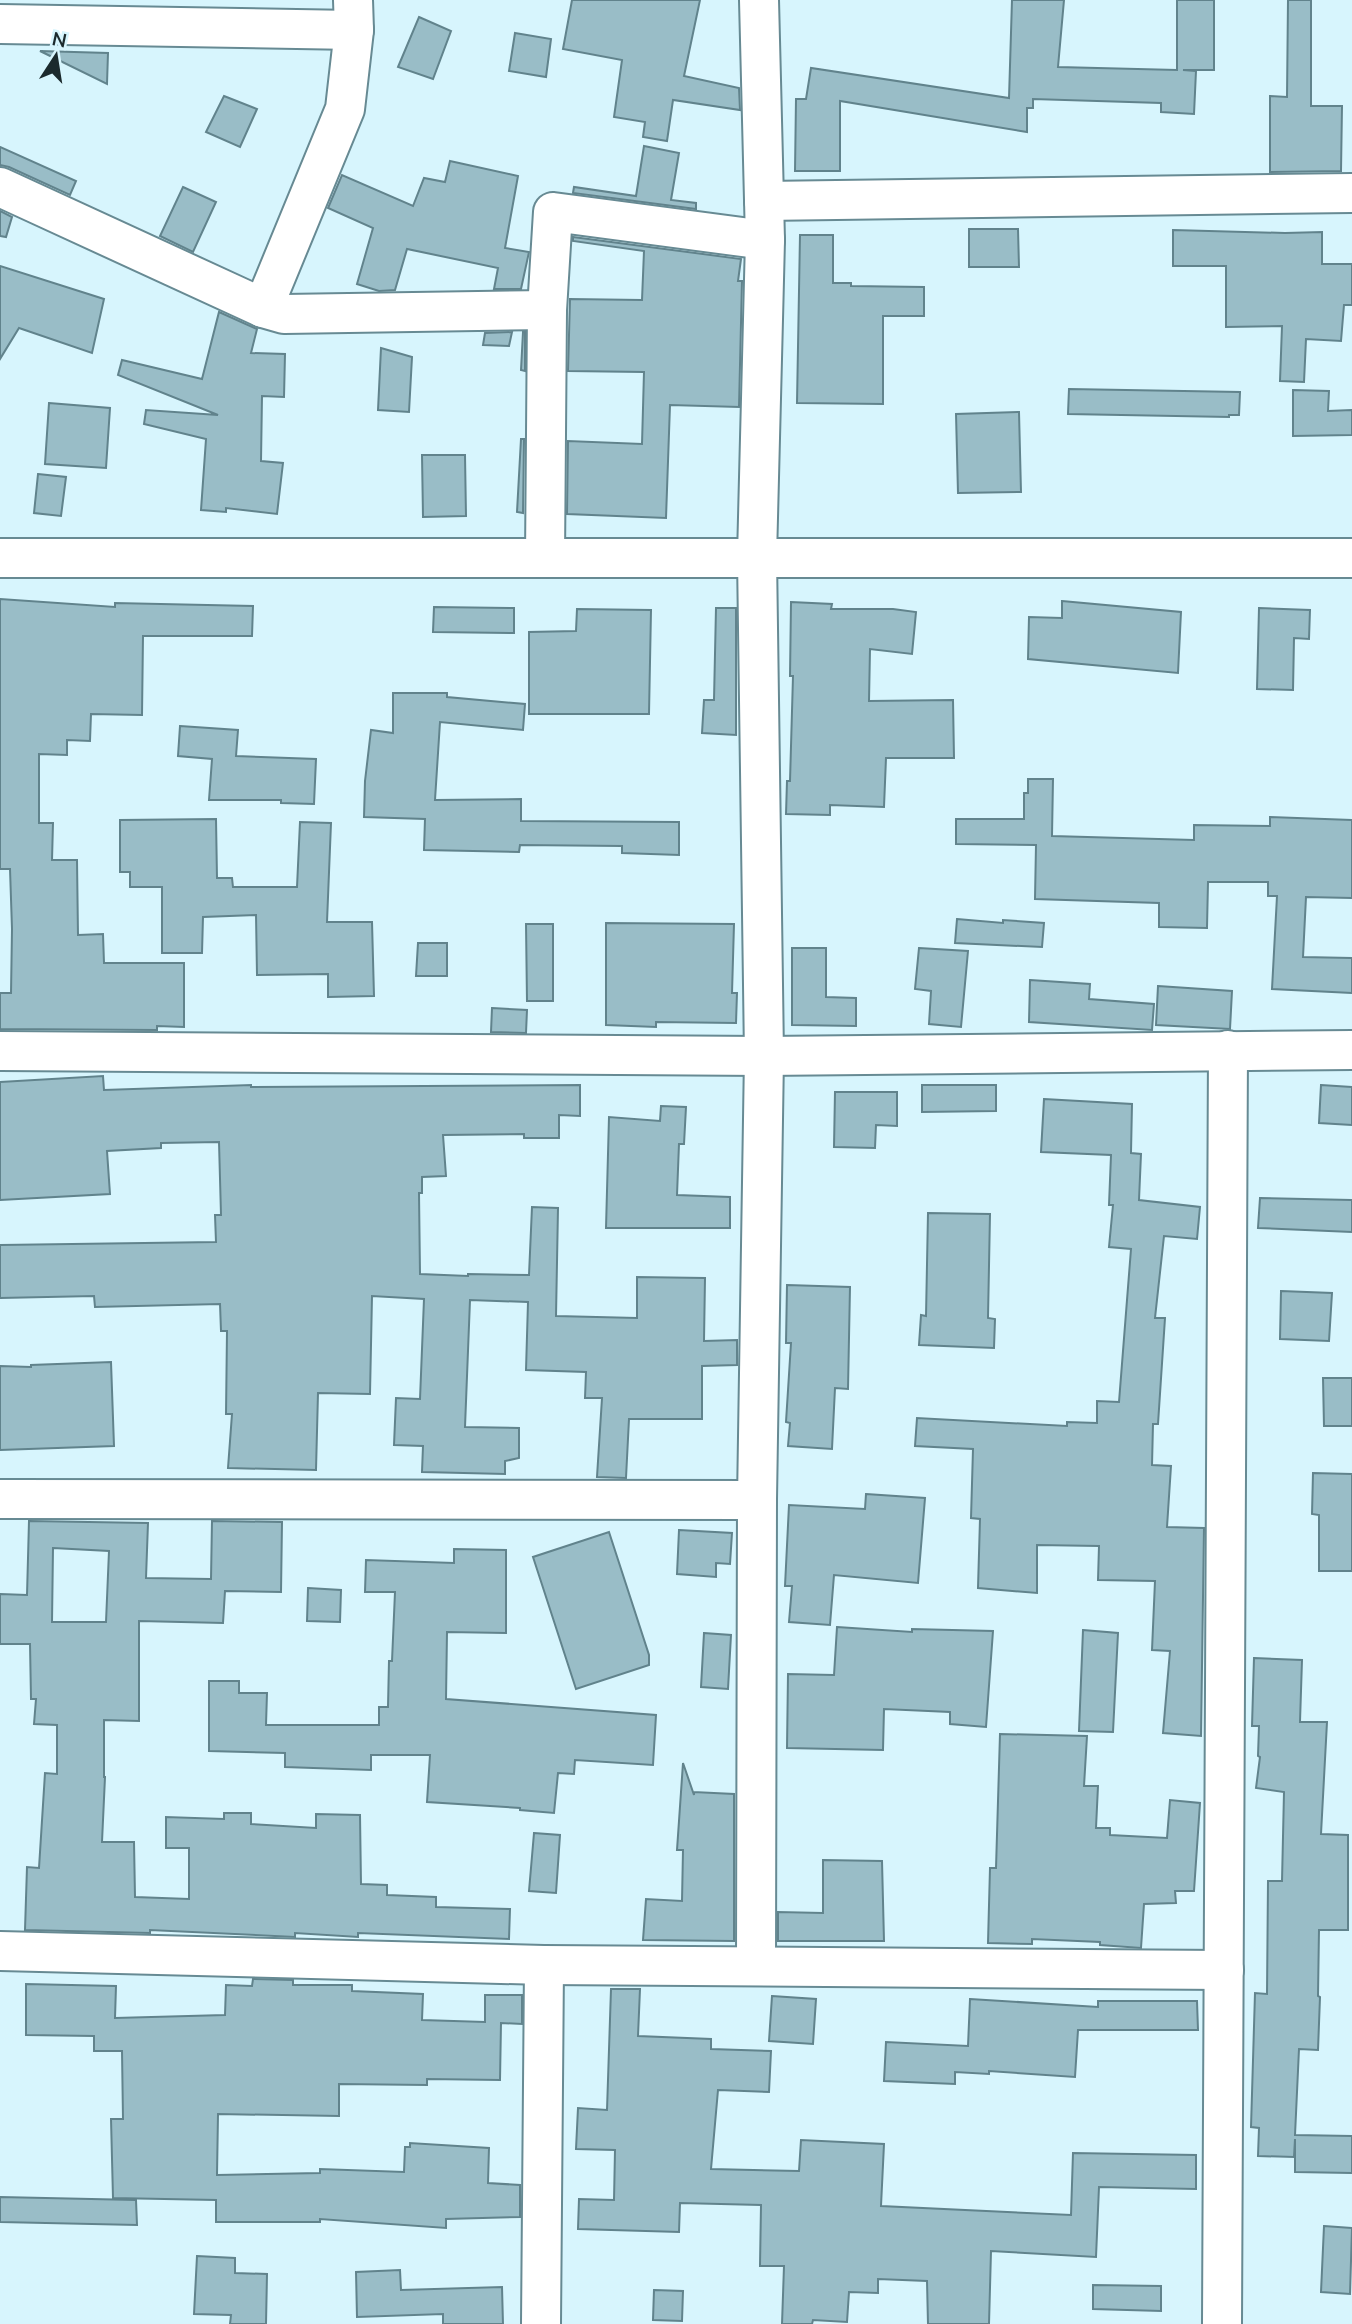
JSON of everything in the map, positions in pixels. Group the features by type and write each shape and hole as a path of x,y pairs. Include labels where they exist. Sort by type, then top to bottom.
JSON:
{"street":[{"path":"756,1965 757,1500 764,1055 757,557 765,240 759,0"},
{"path":"0,24 354,15 345,109 263,308"},
{"path":"0,187 263,308 284,314 547,310"},
{"path":"764,201 1352,193"},
{"path":"545,558 547,310 553,212 765,240"},
{"path":"0,558 1352,558"},
{"path":"1222,2324 1228,1050"},
{"path":"0,1051 764,1055 1352,1050"},
{"path":"0,1499 757,1500"},
{"path":"0,1951 544,1965 1223,1969"},
{"path":"541,2324 544,1965"}],"building":[{"path":"572,0 700,0 684,76 739,88 740,110 673,100 667,141 643,137 645,122 614,117 622,60 563,49"},
{"path":"1012,0 1064,0 1058,67 1177,70 1177,0 1214,0 1214,70 1183,70 1196,71 1194,114 1161,112 1161,103 1033,99 1033,108 1027,108 1027,132 840,101 840,171 795,171 796,99 806,99 811,68 1009,98"},
{"path":"1288,0 1311,0 1311,106 1342,106 1341,171 1270,172 1270,96 1287,97"},
{"path":"419,17 451,31 433,79 398,67"},
{"path":"515,33 551,39 546,77 509,71"},
{"path":"40,51 108,53 107,84"},
{"path":"224,96 257,109 240,147 206,132"},
{"path":"644,146 679,153 671,200 696,203 696,209 573,193 574,187 636,196"},
{"path":"0,147 76,181 70,195 0,165"},
{"path":"450,161 518,176 505,248 529,252 521,289 494,289 498,268 407,249 395,290 379,291 357,284 373,228 328,208 342,175 413,206 424,178 445,182"},
{"path":"183,187 216,202 193,252 160,236"},
{"path":"0,211 12,217 6,237 0,236"},
{"path":"969,229 1018,229 1019,267 969,267"},
{"path":"1173,230 1322,232 1322,264 1352,264 1352,305 1344,305 1341,341 1306,339 1304,382 1280,381 1282,326 1226,327 1226,266 1173,266"},
{"path":"800,235 833,235 833,283 851,283 851,286 924,287 924,316 883,316 883,404 797,403"},
{"path":"573,237 741,259 738,281 742,281 739,407 670,405 666,518 567,514 568,441 642,444 644,372 568,371 570,299 642,300 644,251 573,241"},
{"path":"0,266 104,299 92,353 19,328 0,359"},
{"path":"219,312 257,329 251,353 285,354 284,397 262,396 261,461 283,463 277,514 226,508 226,512 201,510 206,439 144,424 146,410 218,415 118,375 122,360 202,379"},
{"path":"512,332 509,346 483,345 485,333"},
{"path":"525,332 525,371 521,370"},
{"path":"381,348 412,357 409,412 378,410"},
{"path":"1069,389 1240,392 1239,415 1068,414"},
{"path":"1293,390 1329,391 1328,411 1352,410 1352,435 1293,436"},
{"path":"49,403 110,408 106,468 45,464"},
{"path":"1019,412 1021,492 958,493 956,414"},
{"path":"521,439 524,439 523,513 517,512"},
{"path":"422,455 465,455 466,516 423,517"},
{"path":"38,474 66,477 61,516 34,513"},
{"path":"0,599 115,607 115,603 253,606 252,636 143,636 142,715 91,714 90,741 67,740 67,755 39,754 39,823 53,823 52,860 77,860 78,935 103,934 104,963 184,963 184,1027 157,1026 157,1030 0,1029 0,993 11,993 12,929 10,869 0,869"},
{"path":"1062,601 1181,612 1178,673 1028,659 1029,617 1062,618"},
{"path":"791,602 832,604 831,609 893,609 916,612 912,654 870,649 869,701 953,700 954,758 886,758 884,807 830,805 830,815 786,814 787,781 790,781 793,676 790,676"},
{"path":"434,607 514,608 514,633 433,632"},
{"path":"716,608 736,608 736,735 702,733 704,700 714,700"},
{"path":"1259,608 1310,610 1309,639 1294,638 1293,690 1257,689"},
{"path":"577,609 651,610 649,714 529,714 529,632 576,631"},
{"path":"393,693 447,693 447,697 525,704 523,730 440,722 435,800 521,799 521,821 679,822 679,855 622,853 622,846 520,845 519,852 424,850 425,819 364,817 371,730 393,733"},
{"path":"180,726 238,730 236,756 316,759 314,804 281,803 281,800 209,800 212,759 178,756"},
{"path":"1028,779 1053,779 1052,836 1194,840 1194,825 1270,826 1270,817 1352,820 1352,898 1306,897 1303,957 1352,958 1352,993 1272,989 1277,896 1268,896 1268,882 1208,882 1207,928 1159,927 1159,903 1035,899 1036,845 956,844 956,819 1024,819 1024,793 1028,793"},
{"path":"216,819 217,878 232,878 233,887 297,887 300,822 331,823 327,922 372,922 374,996 328,997 328,974 257,975 256,915 203,917 202,953 162,953 162,887 130,887 130,872 120,872 120,820"},
{"path":"957,919 1044,923 1042,947 955,943"},
{"path":"606,923 734,924 732,993 737,993 736,1023 656,1022 656,1027 606,1025"},
{"path":"526,924 553,924 553,1001 527,1001"},
{"path":"418,943 447,943 447,976 416,976"},
{"path":"792,948 826,948 826,997 856,998 856,1026 792,1025"},
{"path":"919,948 968,951 961,1027 929,1024 931,991 915,989"},
{"path":"1030,980 1090,984 1089,999 1154,1004 1152,1030 1029,1022"},
{"path":"1158,986 1232,991 1230,1029 1156,1025"},
{"path":"492,1008 527,1010 526,1033 491,1032"},
{"path":"103,1076 104,1090 251,1085 580,1085 580,1116 559,1115 559,1138 524,1138 524,1134 443,1135 446,1176 422,1177 422,1193 419,1193 420,1274 529,1275 532,1207 558,1208 556,1316 637,1318 637,1277 705,1278 704,1341 737,1340 737,1365 702,1366 702,1419 629,1419 626,1478 597,1477 602,1398 585,1398 586,1372 526,1370 528,1302 470,1300 465,1427 519,1428 519,1458 505,1461 505,1474 422,1472 423,1446 394,1445 396,1398 420,1399 424,1299 372,1296 370,1394 318,1393 316,1470 228,1468 232,1414 226,1414 227,1331 221,1331 220,1304 95,1307 94,1296 0,1298 0,1245 216,1242 215,1215 221,1215 219,1142 161,1143 161,1148 107,1151 110,1194 0,1200 0,1082"},
{"path":"922,1085 996,1085 996,1111 922,1112"},
{"path":"1321,1085 1352,1087 1352,1125 1319,1123"},
{"path":"835,1092 897,1092 897,1126 876,1125 875,1148 834,1147"},
{"path":"1044,1099 1132,1104 1131,1153 1141,1154 1139,1200 1200,1207 1197,1239 1164,1236 1155,1318 1165,1318 1158,1424 1153,1424 1152,1465 1171,1466 1167,1527 1204,1528 1201,1736 1163,1733 1170,1651 1152,1650 1155,1581 1098,1580 1099,1546 1037,1545 1037,1593 978,1588 980,1519 971,1518 973,1449 915,1446 917,1418 1067,1426 1067,1422 1097,1423 1097,1401 1119,1402 1131,1249 1109,1247 1113,1205 1109,1205 1111,1155 1041,1152"},
{"path":"661,1106 686,1107 684,1144 679,1144 677,1195 730,1197 730,1228 606,1228 609,1117 660,1121"},
{"path":"1260,1198 1352,1200 1352,1232 1258,1228"},
{"path":"928,1213 990,1214 988,1318 995,1319 994,1348 919,1345 921,1315 926,1316"},
{"path":"787,1285 850,1287 848,1389 835,1388 832,1449 788,1446 790,1423 786,1422 791,1343 786,1343"},
{"path":"1281,1291 1332,1293 1329,1341 1280,1339"},
{"path":"111,1362 114,1446 0,1450 0,1366 31,1367"},
{"path":"1323,1378 1352,1378 1352,1426 1324,1426"},
{"path":"1313,1473 1352,1474 1352,1571 1319,1571 1319,1515 1312,1514"},
{"path":"866,1494 925,1498 918,1583 834,1575 830,1625 789,1622 792,1586 785,1586 789,1505 865,1509"},
{"path":"29,1521 148,1523 146,1578 211,1579 212,1521 282,1522 281,1592 225,1591 223,1623 139,1621 139,1721 104,1720 102,1842 134,1842 135,1897 189,1899 189,1848 166,1848 166,1817 224,1819 224,1813 251,1813 251,1824 316,1828 316,1814 360,1815 361,1884 387,1885 387,1895 436,1897 436,1907 510,1909 509,1939 358,1933 358,1937 295,1933 295,1937 150,1930 150,1933 25,1930 27,1867 39,1868 45,1773 57,1774 57,1725 34,1724 36,1699 31,1699 30,1644 0,1644 0,1594 27,1595","holes":["53,1548 109,1551 106,1622 52,1622"]},
{"path":"679,1530 732,1533 730,1564 716,1563 716,1577 677,1574"},
{"path":"609,1532 649,1655 649,1665 576,1689 533,1557"},
{"path":"454,1549 506,1550 506,1633 447,1632 446,1699 656,1715 653,1765 575,1760 574,1774 558,1773 554,1813 427,1802 430,1755 371,1755 371,1770 285,1767 285,1753 209,1751 209,1681 239,1681 239,1693 267,1693 266,1725 379,1725 379,1707 388,1707 395,1592 365,1592 366,1560 454,1563"},
{"path":"308,1588 341,1590 340,1622 307,1621"},
{"path":"837,1627 912,1632 912,1629 993,1631 986,1727 950,1724 950,1712 884,1709 883,1750 787,1748 788,1674 834,1675"},
{"path":"1083,1630 1118,1633 1113,1732 1079,1731"},
{"path":"704,1633 731,1635 728,1689 701,1687"},
{"path":"1254,1658 1302,1660 1300,1722 1327,1722 1321,1834 1348,1835 1348,1930 1319,1930 1318,2050 1299,2049 1295,2135 1352,2136 1352,2173 1295,2172 1295,2139 1294,2157 1258,2156 1259,2128 1251,2127 1255,1993 1267,1994 1268,1881 1282,1881 1284,1792 1256,1788 1260,1757 1259,1726 1252,1726"},
{"path":"1000,1734 1087,1736 1084,1786 1098,1786 1096,1828 1110,1828 1110,1835 1167,1838 1170,1800 1200,1803 1194,1891 1175,1891 1176,1903 1144,1904 1141,1948 1100,1945 1100,1942 1032,1939 1032,1944 988,1943 990,1868 996,1868"},
{"path":"683,1763 694,1795 694,1792 734,1794 734,1941 643,1940 646,1899 682,1901 683,1850 677,1850"},
{"path":"534,1833 560,1835 556,1893 529,1891"},
{"path":"823,1860 882,1861 884,1941 778,1941 778,1912 823,1913"},
{"path":"253,1979 293,1980 293,1985 352,1985 352,1991 423,1994 422,2020 485,2022 485,1995 522,1995 522,2024 501,2023 500,2080 427,2079 427,2085 339,2084 339,2116 218,2114 217,2175 320,2173 320,2169 404,2172 405,2147 410,2147 410,2143 489,2148 488,2183 520,2185 520,2217 446,2219 446,2228 320,2219 320,2222 216,2222 216,2200 113,2198 111,2119 123,2119 122,2051 94,2051 94,2036 26,2035 26,1984 116,1986 115,2018 225,2015 226,1985 252,1986"},
{"path":"611,1989 640,1989 638,2036 711,2039 711,2049 771,2051 769,2092 718,2090 711,2169 799,2171 801,2140 884,2144 881,2206 1071,2215 1073,2153 1196,2155 1196,2189 1099,2187 1096,2257 991,2251 989,2324 928,2324 927,2281 878,2279 878,2293 849,2292 847,2322 813,2320 812,2324 782,2324 784,2266 760,2266 761,2205 680,2203 679,2232 578,2229 579,2199 614,2200 615,2150 576,2149 578,2108 607,2110"},
{"path":"772,1996 816,1999 813,2044 769,2041"},
{"path":"970,1999 1098,2007 1098,2001 1197,2001 1198,2030 1078,2030 1075,2077 989,2071 989,2074 955,2072 955,2084 884,2081 886,2042 968,2046"},
{"path":"0,2197 136,2200 137,2225 0,2222"},
{"path":"1324,2226 1352,2228 1350,2294 1321,2292"},
{"path":"197,2256 235,2258 235,2273 267,2274 266,2324 230,2324 231,2315 194,2314"},
{"path":"400,2270 401,2290 502,2287 503,2324 443,2324 443,2314 357,2317 356,2272"},
{"path":"1093,2285 1161,2286 1161,2311 1093,2309"},
{"path":"654,2290 683,2291 682,2321 653,2320"}]}
